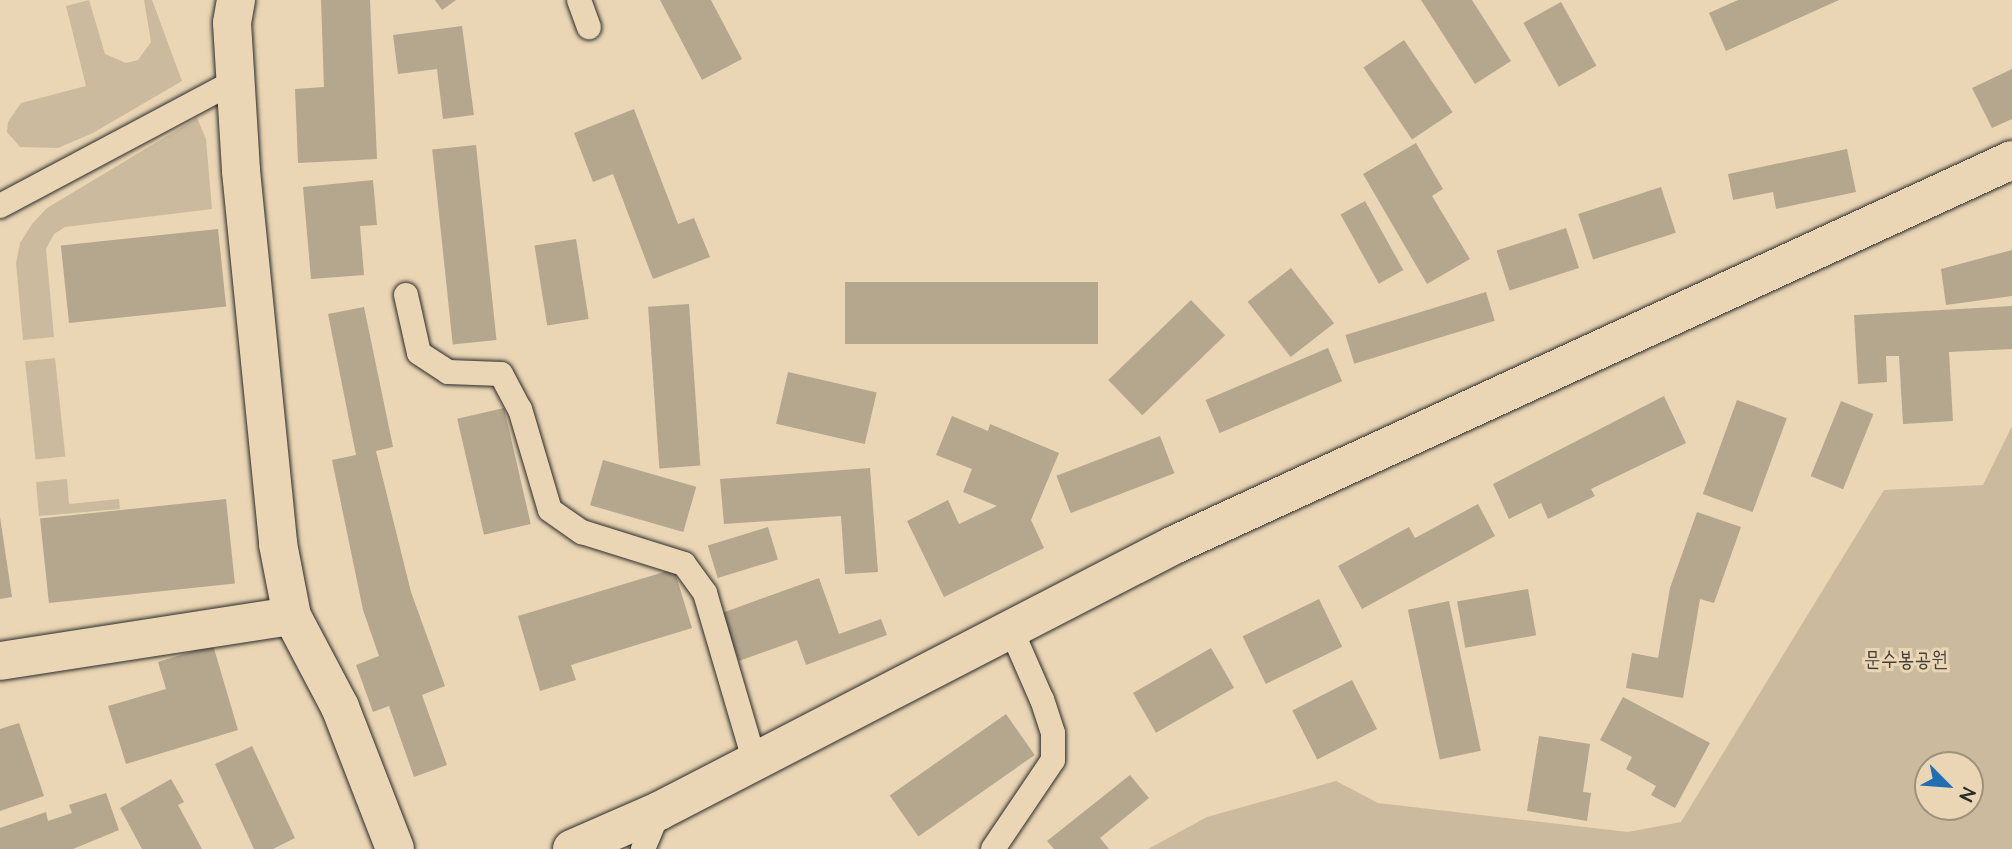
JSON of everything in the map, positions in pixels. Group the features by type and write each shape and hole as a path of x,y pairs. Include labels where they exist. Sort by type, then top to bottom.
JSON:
{"street":[{"path":"231,8 235,81 278,544 292,616 340,707 395,849"},
{"path":"572,849 659,811 1174,545 2012,160"},
{"path":"0,661 292,616"}],"lane":[{"path":"579,0 589,27"},
{"path":"0,206 235,81"},
{"path":"406,295 419,353 449,372 501,374 520,409 550,509 582,532 684,564 705,593 754,760"},
{"path":"993,849 1053,760 1049,722 1011,629"},
{"path":"643,849 659,811"}],"green space":[{"path":"89,0 105,54 126,63 138,60 151,42 144,0 152,0 182,81 93,133 58,148 20,147 7,132 8,122 21,103 86,86 66,6"},
{"path":"197,118 206,139 212,209 65,227 54,234 46,249 54,337 23,340 16,263 20,243 32,224 47,208"},
{"path":"55,358 65,456 36,460 25,361"},
{"name":"문수봉공원","path":"2012,426 2012,849 1148,849 1207,817 1336,781 1378,803 1628,832 1681,822 1884,490 1983,485"},
{"path":"67,479 69,504 119,499 120,509 39,516 36,482"}],"building":[{"path":"321,0 370,0 377,159 298,163 295,89 324,87"},
{"path":"435,0 456,0 442,10"},
{"path":"660,0 711,0 742,59 702,80"},
{"path":"1421,0 1472,0 1511,61 1475,84"},
{"path":"1738,0 1839,0 1726,51 1709,13"},
{"path":"1561,2 1596,66 1559,87 1523,23"},
{"path":"462,26 474,115 443,119 437,69 398,74 393,35"},
{"path":"1404,40 1453,112 1412,140 1363,67"},
{"path":"2012,69 2012,119 1992,128 1972,88"},
{"path":"634,109 678,224 694,218 710,257 653,279 613,174 593,182 574,133"},
{"path":"1416,143 1443,189 1432,196 1470,259 1427,284 1363,174"},
{"path":"476,145 496,340 453,345 432,150"},
{"path":"1847,149 1856,192 1776,209 1773,192 1733,200 1728,174"},
{"path":"373,180 377,225 360,226 364,275 311,279 303,187"},
{"path":"1661,187 1676,233 1593,260 1578,214"},
{"path":"1365,201 1403,270 1379,284 1341,215"},
{"path":"1566,228 1579,268 1510,291 1497,251"},
{"path":"218,229 226,307 69,323 61,246"},
{"path":"576,239 589,319 547,326 535,246"},
{"path":"2012,250 2012,296 1946,305 1941,269"},
{"path":"1291,268 1334,323 1291,357 1248,302"},
{"path":"845,282 1098,282 1098,344 845,344"},
{"path":"1486,292 1495,321 1354,364 1345,335"},
{"path":"1191,300 1225,335 1142,415 1108,380"},
{"path":"689,304 700,466 659,468 648,307"},
{"path":"2012,306 2012,349 1949,352 1953,421 1903,424 1899,356 1886,356 1887,382 1858,384 1854,315"},
{"path":"364,307 393,447 376,451 411,592 445,686 422,695 447,765 414,777 389,706 373,712 356,665 379,656 363,610 332,460 356,455 328,314"},
{"path":"1328,348 1342,381 1220,433 1206,400"},
{"path":"788,372 877,392 865,444 776,424"},
{"path":"1664,396 1686,443 1591,489 1595,496 1548,519 1541,503 1509,519 1493,484"},
{"path":"1737,400 1787,418 1753,512 1703,494"},
{"path":"1841,401 1873,414 1843,489 1811,476"},
{"path":"504,408 531,524 484,535 457,419"},
{"path":"952,416 988,431 990,424 1059,453 1031,520 1044,548 944,597 907,521 948,500 959,524 997,506 963,492 972,469 936,455"},
{"path":"1160,436 1174,473 1071,513 1056,476"},
{"path":"603,460 696,487 683,532 590,505"},
{"path":"870,468 878,572 845,574 841,516 724,524 720,479"},
{"path":"226,499 235,584 49,603 40,519"},
{"path":"1478,504 1495,536 1362,609 1338,566 1409,527 1415,538"},
{"path":"1697,512 1741,527 1714,603 1700,599 1683,698 1626,688 1632,653 1658,658 1670,588"},
{"path":"0,517 12,597 0,599"},
{"path":"768,527 778,560 718,578 708,545"},
{"path":"674,569 692,628 571,665 576,680 540,691 518,616"},
{"path":"819,578 839,634 881,619 887,635 806,665 797,640 739,661 722,613"},
{"path":"1528,589 1536,635 1465,648 1457,602"},
{"path":"1319,599 1342,647 1266,684 1243,636"},
{"path":"1449,601 1481,751 1440,759 1408,610"},
{"path":"213,645 238,730 126,764 108,706 166,689 158,662"},
{"path":"1211,648 1234,688 1156,733 1133,693"},
{"path":"1352,680 1377,729 1317,759 1292,710"},
{"path":"1623,697 1710,743 1675,808 1651,795 1656,786 1626,769 1632,757 1600,740"},
{"path":"1006,714 1035,755 918,836 890,795"},
{"path":"19,723 44,796 0,811 0,729"},
{"path":"1539,736 1590,744 1583,792 1591,793 1587,821 1527,811"},
{"path":"252,746 295,838 273,849 254,849 215,764"},
{"path":"1130,775 1149,798 1100,838 1109,849 1054,849 1047,841"},
{"path":"171,779 184,802 178,805 202,849 142,849 120,808"},
{"path":"106,793 119,830 73,849 0,849 0,828 46,812 48,821 72,813 69,805"}]}
